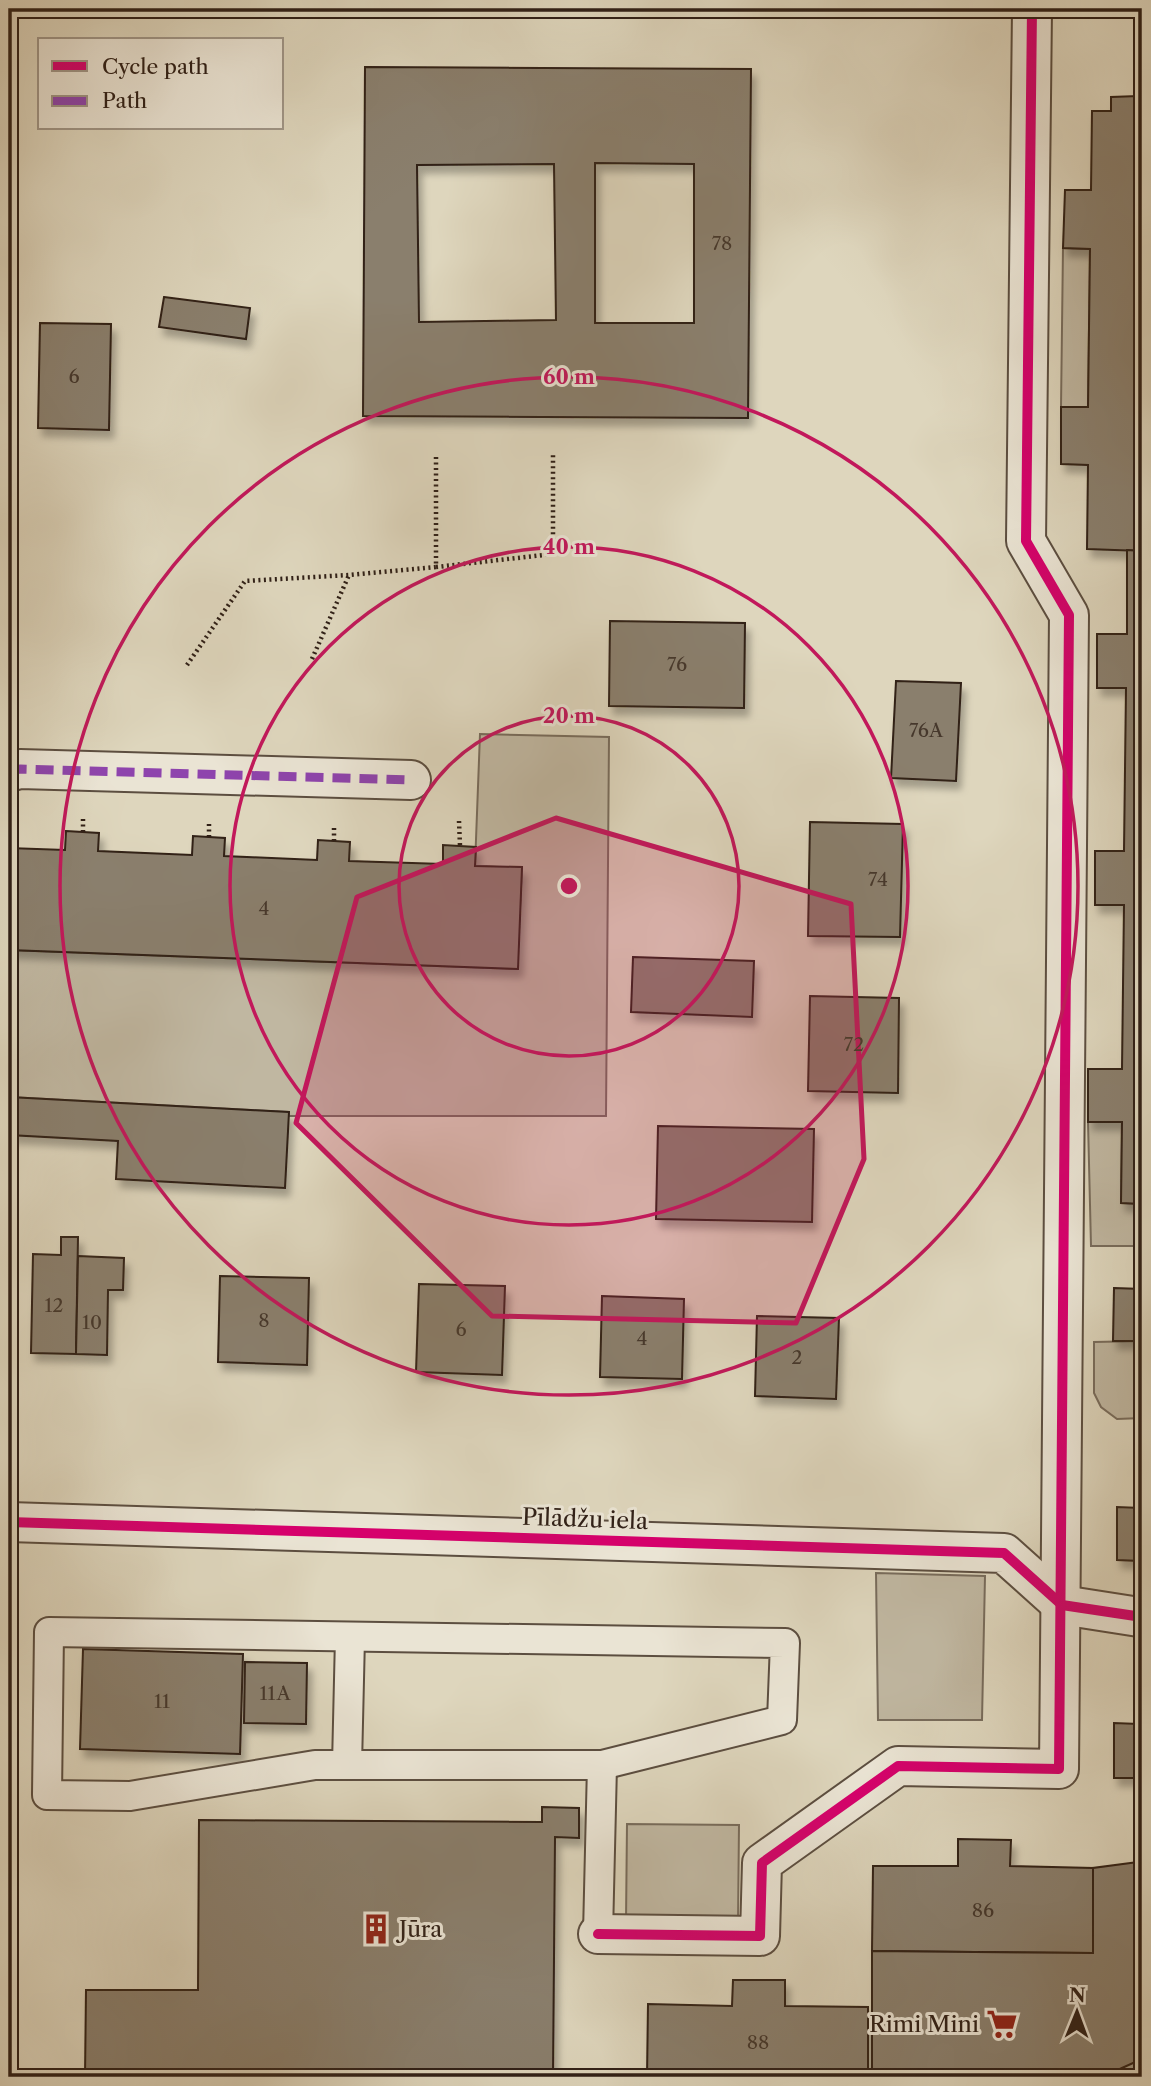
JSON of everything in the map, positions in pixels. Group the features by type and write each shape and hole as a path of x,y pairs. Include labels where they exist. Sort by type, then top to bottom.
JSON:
{"street":[{"path":"598,1934 760,1936 762,1863 898,1766 1059,1769 1069,615 1026,541 1032,9"},
{"path":"9,772 20,769 411,780"},
{"name":"Pīlādžu iela","path":"9,1522 1004,1553 1062,1605"},
{"path":"1062,1605 1139,1617"}],"lane":[{"path":"49,1632 785,1643 782,1720 602,1765 315,1765 130,1796 47,1795 49,1632"},
{"path":"346,1765 350,1637"},
{"path":"598,1934 602,1765"}],"path":[{"path":"187,665 245,581 349,575 553,554 553,453"},
{"path":"436,454 436,567"},
{"path":"312,659 349,575"},
{"path":"459,821 460,846"}],"highlighted area":[{"path":"556,818 851,904 864,1159 796,1323 492,1316 296,1123 357,897"}],"shaded area":[{"path":"1063,248 1090,249 1088,407 1061,407"},
{"path":"480,734 609,737 606,1116 289,1116 288,1112 9,1097 9,950 517,969 522,868 475,866"},
{"path":"1088,1122 1122,1122 1121,1203 1142,1204 1142,1246 1091,1246"},
{"path":"1142,1341 1142,1418 1117,1419 1101,1407 1094,1393 1094,1342"},
{"path":"876,1573 985,1576 982,1720 878,1720"},
{"path":"627,1824 739,1825 738,1922 626,1921"}],"building":[{"path":"365,67 751,69 748,418 363,416","holes":["595,163 694,164 694,323 595,323","554,164 556,320 419,322 417,165"]},
{"path":"1138,96 1138,112 1142,112 1142,551 1087,549 1088,465 1061,464 1061,407 1088,407 1090,249 1063,248 1065,190 1091,190 1092,111 1111,111 1111,97"},
{"path":"164,297 250,308 246,339 159,327"},
{"path":"40,323 111,324 109,430 38,428"},
{"path":"1127,550 1142,551 1142,1204 1121,1203 1122,1122 1088,1122 1088,1069 1122,1069 1124,905 1095,905 1095,851 1124,851 1126,688 1097,688 1097,634 1127,634"},
{"path":"610,621 745,623 744,708 609,706"},
{"path":"896,681 961,683 956,781 891,778"},
{"path":"810,822 903,824 900,937 808,936"},
{"path":"66,831 99,833 98,851 192,855 193,836 225,838 224,856 317,860 318,840 350,842 349,861 443,864 443,845 476,847 475,866 522,867 518,969 9,950 9,848 65,850"},
{"path":"633,957 754,961 752,1017 631,1012"},
{"path":"810,996 899,998 898,1093 808,1091"},
{"path":"9,1097 289,1112 285,1188 116,1179 118,1141 9,1135"},
{"path":"658,1126 814,1129 812,1222 656,1219"},
{"path":"61,1237 78,1237 76,1354 31,1353 33,1254 61,1255"},
{"path":"78,1256 124,1258 123,1290 108,1290 107,1355 76,1354"},
{"path":"220,1276 309,1278 307,1365 218,1362"},
{"path":"419,1284 505,1286 502,1375 416,1372"},
{"path":"1114,1288 1142,1289 1142,1341 1113,1341"},
{"path":"602,1296 684,1299 682,1379 600,1377"},
{"path":"757,1316 839,1318 836,1399 755,1396"},
{"path":"1142,1462 1142,1862 1138,1862 1139,1778 1114,1778 1114,1723 1139,1724 1140,1561 1117,1560 1117,1507 1141,1508"},
{"path":"83,1649 243,1654 240,1754 80,1749"},
{"path":"245,1662 307,1663 306,1724 244,1723"},
{"name":"Jūra","path":"542,1807 579,1808 579,1838 555,1837 553,2077 85,2077 86,1990 198,1990 199,1820 542,1822"},
{"path":"958,1839 1011,1840 1010,1866 1093,1868 1093,1953 872,1951 873,1866 958,1866"},
{"path":"1142,1862 1142,2059 1102,2077 872,2077 872,1951 1093,1953 1093,1868"},
{"path":"733,1980 785,1980 785,2006 868,2007 868,2077 647,2077 648,2004 732,2006"}],"marked path":[{"path":"9,772 20,769 411,780"}],"cycle path":[{"path":"598,1934 760,1936 762,1863 898,1766 1059,1769 1069,615 1026,541 1032,9"},
{"path":"9,1522 1004,1553 1062,1605 1142,1617"}],"place":[{"name":"Jūra","path":"376,1929"},
{"name":"Rimi Mini","path":"1002,2024"}]}
